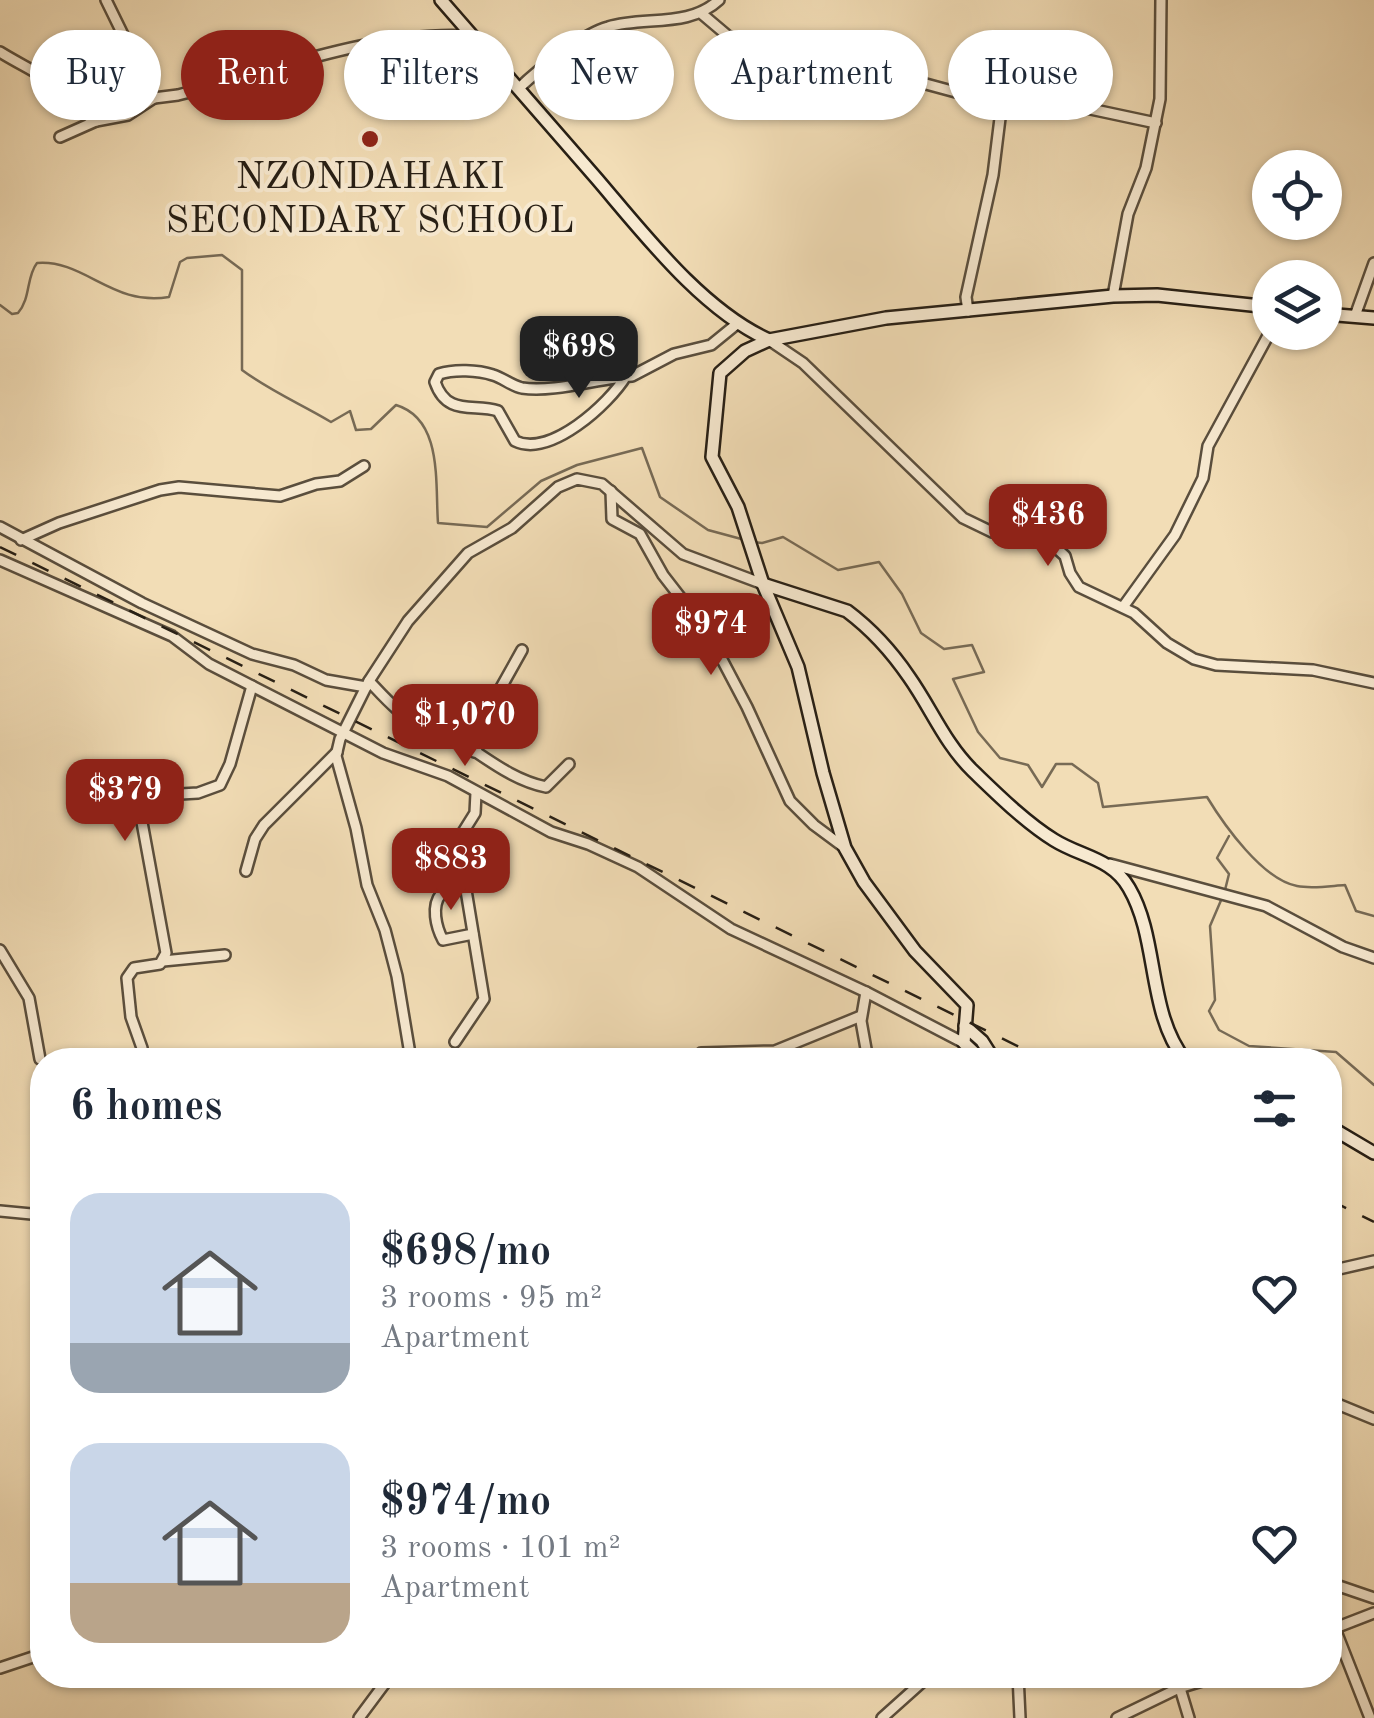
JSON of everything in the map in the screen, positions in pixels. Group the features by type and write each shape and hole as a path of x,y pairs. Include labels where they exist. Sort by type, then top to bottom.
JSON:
{"street":[{"path":"106,0 120,30"},
{"path":"441,0 465,30"},
{"path":"518,89 574,44 600,30 702,14 719,0"},
{"path":"1112,296 1128,214 1146,168 1156,123 1162,0"},
{"path":"702,14 741,42 814,44 888,74 948,90"},
{"path":"161,97 344,51"},
{"path":"0,52 48,80 82,114 96,121"},
{"path":"514,85 708,299 738,323 803,363 964,518 992,532 1024,534 1053,545 1065,556 1079,587 1123,607 1182,654 1204,662 1313,670 1374,683"},
{"path":"1113,114 1156,123"},
{"path":"60,136 101,120"},
{"path":"968,311 966,297 992,176 1000,120"},
{"path":"1355,316 1374,262"},
{"path":"964,1043 968,1011 965,1002 915,951 864,882 845,848 798,667 761,579 738,507 712,457 720,373 745,350 768,340 886,318 1112,296 1157,295 1252,305"},
{"path":"1342,315 1374,318"},
{"path":"626,376 609,401 584,421 530,446 515,441 498,411 456,406 441,395 435,382 439,374 446,372 484,373 528,388 626,376 644,372 674,354 711,345 738,323"},
{"path":"1123,607 1176,535 1203,478 1208,446 1260,350"},
{"path":"22,540 116,503 172,488 280,496 340,481 364,466"},
{"path":"246,871 255,839 264,824 336,752 367,684 408,621 468,552 512,528 567,482 585,479 602,484 684,554 761,579 857,618 909,677 964,762 1046,835 1106,862 1286,914 1343,948 1374,958"},
{"path":"611,491 612,519 640,534 670,585 721,654 790,801 845,848"},
{"path":"0,528 142,603 252,654 326,680 367,684 393,707 424,726 445,733 498,768 542,787 569,764"},
{"path":"0,560 172,636 209,664 383,753 453,778 551,832 588,844 638,868 731,929 866,992 969,1048"},
{"path":"474,752 491,726 498,693 522,650"},
{"path":"163,961 166,953 140,801 146,796 198,792 220,785 252,686"},
{"path":"336,752 368,885 385,930 409,1048"},
{"path":"455,1042 484,998 464,886 460,837 474,818 476,793"},
{"path":"1106,862 1134,899 1146,935 1158,996 1177,1048"},
{"path":"464,886 441,894 436,900 437,919 443,940 473,934"},
{"path":"0,950 28,998 38,1048"},
{"path":"142,1048 131,1017 127,978 134,968 225,955"},
{"path":"866,992 861,1016 866,1048"},
{"path":"784,1048 861,1016"},
{"path":"966,1026 986,1048"},
{"path":"1342,1135 1374,1153"},
{"path":"0,1210 30,1214"},
{"path":"1342,1269 1374,1262"},
{"path":"1342,1406 1374,1420"},
{"path":"1342,1587 1374,1598"},
{"path":"1342,1625 1374,1612"},
{"path":"1342,1652 1370,1718"},
{"path":"0,1668 30,1658"},
{"path":"359,1718 381,1688"},
{"path":"882,1718 915,1688"},
{"path":"1019,1688 1020,1718"},
{"path":"1116,1718 1179,1688 1189,1718"}],"waterway":[{"path":"0,305 12,314 18,313 37,263 70,268 115,290 149,298 169,297 180,262 222,255 242,270 242,370 331,422 350,411 356,430 371,429 396,405 411,412 422,424 434,454 438,523 487,527 541,481 577,465 642,448 660,497 708,530 745,540"},
{"path":"753,542 783,537 838,570 879,562 902,594 921,633 944,649 972,645 984,672 953,679 978,732 1000,758 1028,765 1042,787 1056,764 1072,764 1098,783 1103,807 1207,797 1234,836 1271,874 1297,886 1345,885 1356,911 1374,916"},
{"path":"1225,890 1229,874 1217,858 1229,836"},
{"path":"1222,898 1210,926 1215,1000 1209,1011 1219,1030 1249,1046 1278,1048"},
{"path":"1342,1057 1374,1085"}],"railway":[{"path":"0,547 1022,1048"},
{"path":"1342,1206 1374,1222"}],"place":[{"name":"NZONDAHAKI SECONDARY SCHOOL","path":"370,139"}]}
